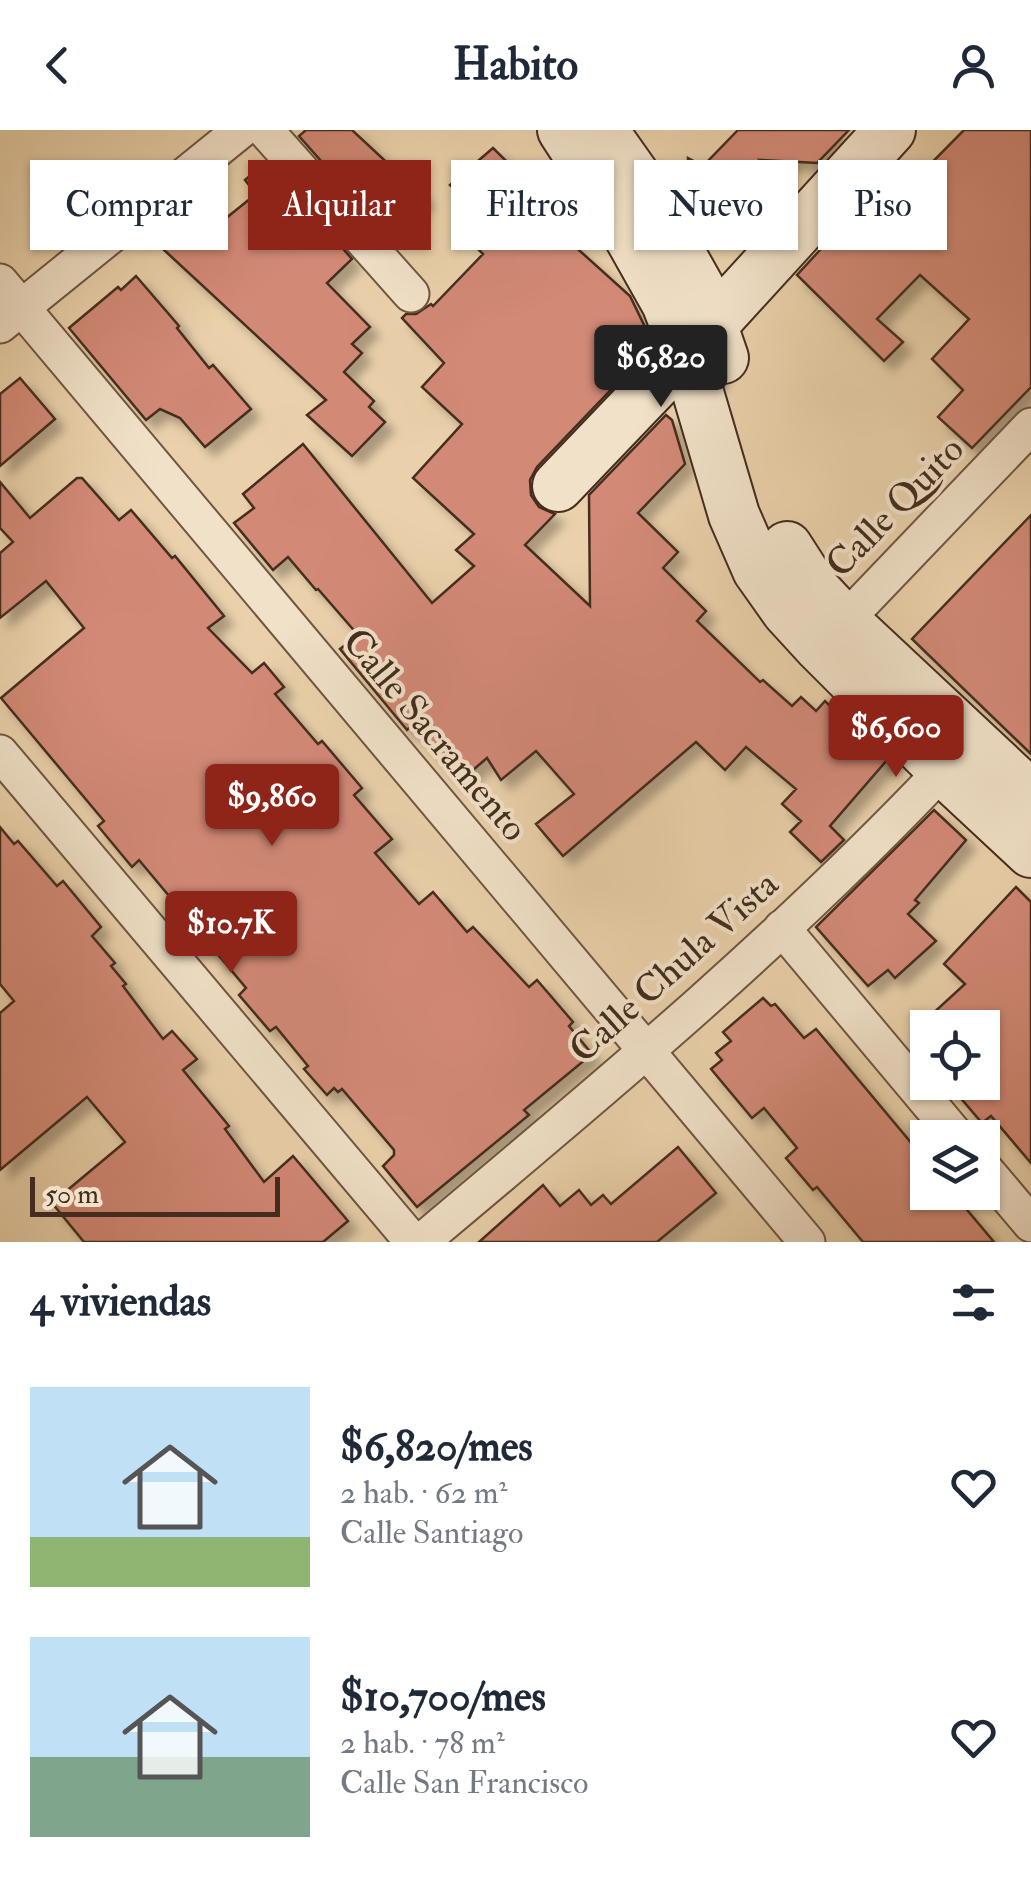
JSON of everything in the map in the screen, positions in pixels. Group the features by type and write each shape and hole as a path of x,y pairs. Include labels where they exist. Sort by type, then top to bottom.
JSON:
{"street":[{"path":"7,305 241,130"},
{"path":"265,130 411,294"},
{"path":"563,130 603,152 642,188 699,288 699,338 781,536 814,589 832,634 957,755 1031,852"},
{"path":"558,486 890,130"},
{"name":"Calle Sacramento","path":"7,305 807,1242"},
{"name":"Calle Quito","path":"832,634 1031,426"},
{"path":"0,753 413,1242"},
{"path":"957,755 1031,796"},
{"name":"Calle Chula Vista","path":"421,1242 646,1054 782,928 957,755"},
{"path":"782,928 943,1120"},
{"path":"1000,1187 1031,1224"}],"building":[{"path":"306,130 352,130 384,160 320,160 299,136"},
{"path":"738,130 849,130 817,163 709,160"},
{"path":"964,130 1031,130 1031,387 972,448 938,417 963,390 932,359 969,319 920,275 877,319 903,342 884,361 797,275 820,250 947,250 947,160 934,160"},
{"path":"493,148 505,160 479,160"},
{"path":"248,200 248,250 344,250 352,259 327,283 370,327 352,344 362,353 344,372 374,401 369,407 385,422 352,456 307,415 326,400 164,250 228,250 228,217"},
{"path":"479,250 579,250 630,296 645,327 611,366 623,377 537,467 530,480 531,495 539,507 555,514 525,545 590,606 589,495 666,415 672,420 685,464 638,513 678,552 663,568 706,611 697,621 760,682 763,680 792,706 801,697 816,711 825,701 887,760 830,826 844,840 821,862 790,832 801,821 782,804 796,789 746,747 725,770 696,742 563,856 536,824 574,794 536,751 501,780 487,758 459,782 411,726 407,730 340,649 358,635 288,557 273,570 234,523 254,508 243,494 303,444 432,603 474,566 456,550 474,534 413,478 462,424 422,387 444,363 402,318 433,306 483,254"},
{"path":"136,276 209,368 213,365 251,409 205,447 180,418 160,409 146,420 69,328"},
{"path":"20,378 55,419 0,466 0,394"},
{"path":"77,478 82,478 119,520 131,510 224,616 208,628 252,673 264,663 284,687 275,694 362,788 354,795 392,839 375,853 419,904 433,892 467,932 473,927 529,987 537,980 573,1022 569,1026 592,1054 524,1110 529,1115 417,1207 383,1166 394,1150 342,1089 338,1092 334,1088 327,1095 276,1027 270,1031 239,995 246,988 139,860 132,867 98,826 104,821 1,698 84,628 46,581 0,618 0,553 13,542 0,528 0,482 30,518"},
{"path":"1031,515 1031,754 912,639"},
{"path":"934,810 966,840 915,900 919,903 908,914 936,941 895,978 888,970 868,986 816,927"},
{"path":"0,827 14,844 18,841 57,886 63,881 101,927 92,936 115,963 111,966 126,984 123,986 163,1039 172,1031 197,1059 183,1070 229,1126 225,1129 264,1182 293,1156 348,1221 323,1242 84,1242 52,1203 125,1142 87,1097 0,1170 0,1013 14,1001 0,984"},
{"path":"1016,887 1031,902 1031,1163 1000,1127 1000,1120 991,1116 979,1120 962,1100 1000,1100 1000,1010 937,1010 965,984 944,964"},
{"path":"763,998 771,1006 775,1004 804,1038 816,1029 910,1141 910,1210 967,1210 994,1242 863,1242 817,1187 813,1190 786,1158 797,1148 764,1108 752,1118 711,1069 722,1060 716,1053 731,1041 723,1032"},
{"path":"678,1147 716,1193 657,1242 479,1242 543,1185 560,1206 579,1190 591,1205 603,1195 611,1204"}]}
